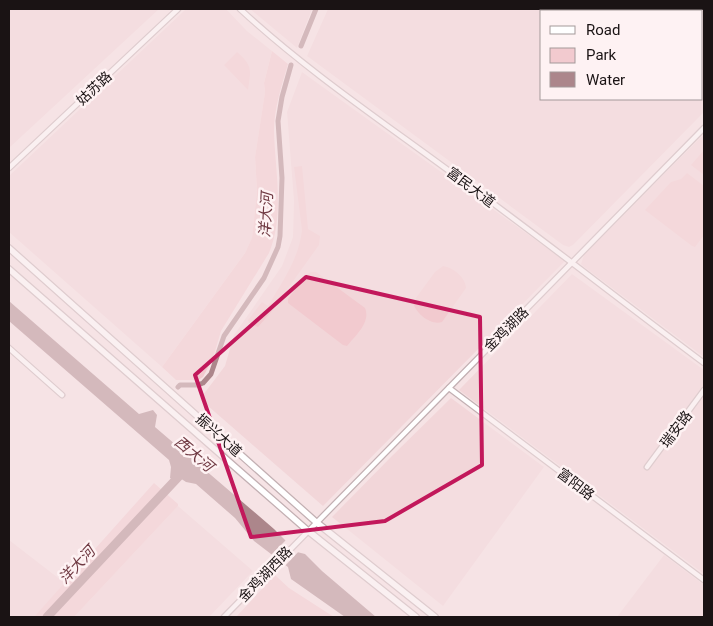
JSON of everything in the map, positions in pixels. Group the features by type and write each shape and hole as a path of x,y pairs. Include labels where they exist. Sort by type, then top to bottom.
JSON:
{"main road":[{"name":"振兴大道","path":"9,248 316,522 434,617"},
{"name":"振兴大道","path":"9,269 307,530 416,617"}],"street":[{"name":"姑苏路","path":"9,168 178,9"},
{"name":"富民大道","path":"240,9 322,77 457,176 704,364"},
{"name":"金鸡湖路","path":"307,530 704,128"},
{"path":"9,348 62,394"},
{"name":"富阳路","path":"448,388 704,580"},
{"name":"瑞安路","path":"647,468 704,390"},
{"name":"金鸡湖西路","path":"224,617 307,530"}],"highlighted area":[{"path":"306,277 480,317 482,465 385,521 251,537 195,375"}],"shaded area":[{"path":"9,9 159,9 9,148"},
{"path":"186,9 226,9 247,31 272,51 264,83 265,92 255,157 257,191 252,239 245,253 162,367 9,232 9,176"},
{"path":"250,9 312,9 297,48"},
{"path":"328,9 704,9 704,112 573,245 569,247 563,245 307,56"},
{"path":"302,72 565,261 323,506 200,399 225,366 234,335 282,266 293,237 294,201 287,112"},
{"path":"704,134 704,357 581,264 584,255"},
{"path":"572,274 704,370 704,574 459,390"},
{"path":"451,398 544,467 443,606 332,517"},
{"path":"178,506 253,571 209,617 74,617"},
{"path":"9,540 66,584 34,617 9,617"},
{"path":"664,555 704,585 704,617 617,617"}],"green space":[{"path":"272,51 288,64 274,122 278,208 274,238 269,253 221,331 213,358 203,377 198,380 176,380 162,367 245,253 252,238 257,191 255,157 265,92 264,83"},
{"path":"237,52 246,61 250,69 248,90 224,65"},
{"path":"704,150 704,175 691,165"},
{"path":"302,166 308,229 320,236 319,245 258,327 249,323 248,320 262,302 268,306 294,260 300,241 302,230 294,167"},
{"path":"687,173 704,186 704,235 695,247 645,210 671,182 681,179"},
{"path":"443,266 458,274 464,280 466,288 442,322 438,323 424,318 413,302 435,272"},
{"path":"316,272 365,308 366,318 364,323 347,346 343,345 288,303 288,299 305,275"},
{"path":"154,483 178,506 74,617 34,617"},
{"path":"275,575 289,588 334,617 236,617"}],"water":[{"path":"9,301 139,414 153,410 157,415 155,427 274,529 297,552 305,554 376,617 345,617 291,579 288,567 254,541 235,518 196,484 186,482 180,478 176,481 170,478 171,467 169,460 9,321"}],"pier":[{"path":"287,539 300,550 284,567 270,556"}],"waterway":[{"name":"洋大河","path":"301,46 316,9"},
{"name":"洋大河","path":"178,387 180,385 198,385 203,383 211,374 224,336 264,278 278,247 282,178 278,121 282,97 291,65"},
{"name":"洋大河","path":"47,617 182,473"}],"water label":[{"name":"西大河","path":"194,454"}]}
